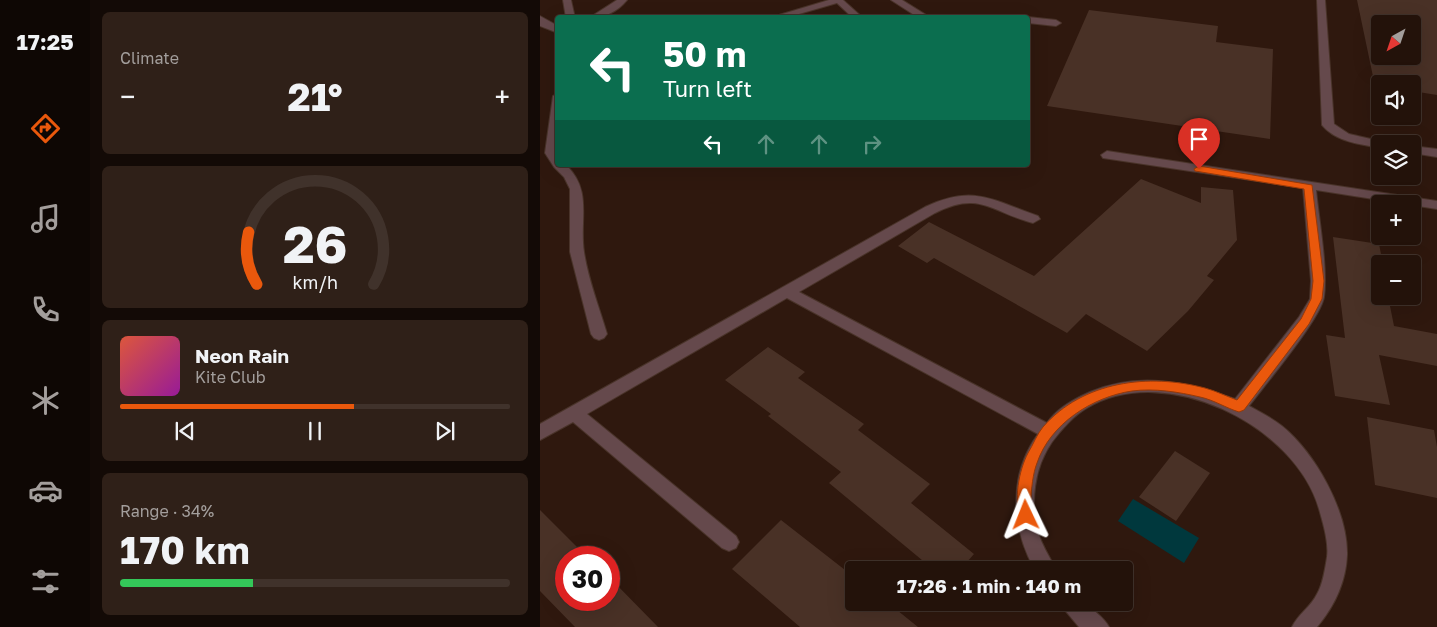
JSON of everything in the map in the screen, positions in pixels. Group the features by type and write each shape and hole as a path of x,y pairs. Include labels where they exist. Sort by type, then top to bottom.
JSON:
{"street":[{"path":"567,0 570,15"},
{"path":"599,15 614,8 623,0"},
{"path":"784,15 838,0 856,15"},
{"path":"895,0 922,15"},
{"path":"1321,0 1328,125 1347,137 1371,142"},
{"path":"540,19 542,23 555,29"},
{"path":"1030,20 1056,23"},
{"path":"555,119 551,153 555,159"},
{"path":"1421,150 1437,153"},
{"path":"1107,155 1437,206"},
{"path":"561,167 570,176 576,189 577,252 598,334"},
{"path":"1239,407 1305,321 1317,299 1318,281 1309,187"},
{"path":"540,434 930,210 952,201 970,198 982,200 1033,219"},
{"path":"787,292 1047,432"},
{"path":"1041,561 1031,542 1024,501 1030,463 1047,432 1071,409 1100,394 1132,386 1168,386 1204,392 1239,407 1278,433 1310,468 1330,510 1337,555 1326,599 1303,627"},
{"path":"575,414 729,542"},
{"path":"1078,611 1091,625"}],"water":[{"path":"1133,499 1199,538 1184,563 1118,521"}],"building":[{"path":"1357,0 1437,0 1437,95 1421,92 1421,75 1373,75"},
{"path":"1089,10 1218,26 1216,42 1273,49 1270,139 1047,106"},
{"path":"1141,179 1201,203 1201,187 1233,190 1237,240 1207,276 1214,280 1188,311 1147,351 1086,314 1067,333 934,258 927,263 898,246 929,222 1034,276"},
{"path":"1333,237 1379,245 1381,255 1371,255 1371,305 1390,305 1394,326 1437,334 1437,366 1379,355 1390,405 1335,396 1326,335 1345,338"},
{"path":"768,347 805,372 798,378 864,424 858,430 930,484 911,503 974,554 968,561 923,561 829,483 841,472 768,416 771,414 725,380"},
{"path":"1367,417 1434,430 1437,447 1437,498 1375,485"},
{"path":"1175,451 1210,473 1176,521 1139,497"},
{"path":"540,510 576,546 555,546 555,606 540,591"},
{"path":"781,520 845,570 845,611 898,611 918,627 800,627 732,569"},
{"path":"620,588 658,627 575,627 559,611 620,611"}],"route":[{"path":"1026,515 1024,501 1030,463 1047,432 1071,409 1100,394 1132,386 1168,386 1204,392 1239,407 1305,321 1317,299 1318,281 1309,187 1199,169"}]}
